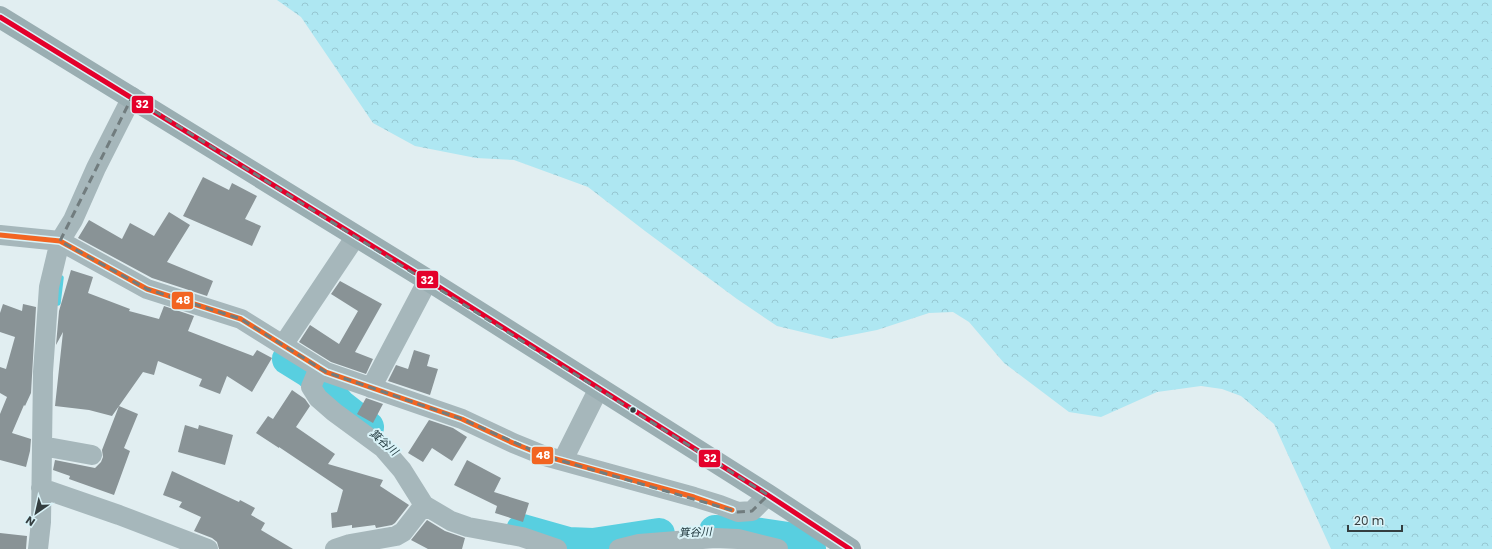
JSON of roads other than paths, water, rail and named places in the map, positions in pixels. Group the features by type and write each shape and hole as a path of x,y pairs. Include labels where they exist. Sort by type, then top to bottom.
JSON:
{"main road":[{"path":"0,17 428,280 768,495 848,548"}],"street":[{"path":"38,549 41,522 43,372 49,287 60,241 73,220 96,168 132,97"},
{"path":"0,235 60,241 147,290 241,319 326,372 462,419 512,443 545,456 713,503 738,512 752,511 768,495"},
{"path":"283,345 356,236"},
{"path":"371,388 428,280"},
{"path":"320,368 311,387 318,398 334,412 383,448 402,470 424,505 451,521 468,527 522,537 557,549"},
{"path":"563,460 599,388"},
{"path":"42,446 92,455"},
{"path":"41,488 119,515 208,549"},
{"path":"335,549 350,544 396,536 403,532 424,505"},
{"path":"738,539 745,512"},
{"path":"629,548 680,540 715,538 738,539 778,549"}],"waterway":[{"path":"58,303 61,278"},
{"name":"箕谷川","path":"288,359 309,372 340,405 368,427"},
{"name":"箕谷川","path":"522,530 568,543 593,544 659,534"},
{"name":"箕谷川","path":"715,531 747,532 795,539 810,549"}]}
